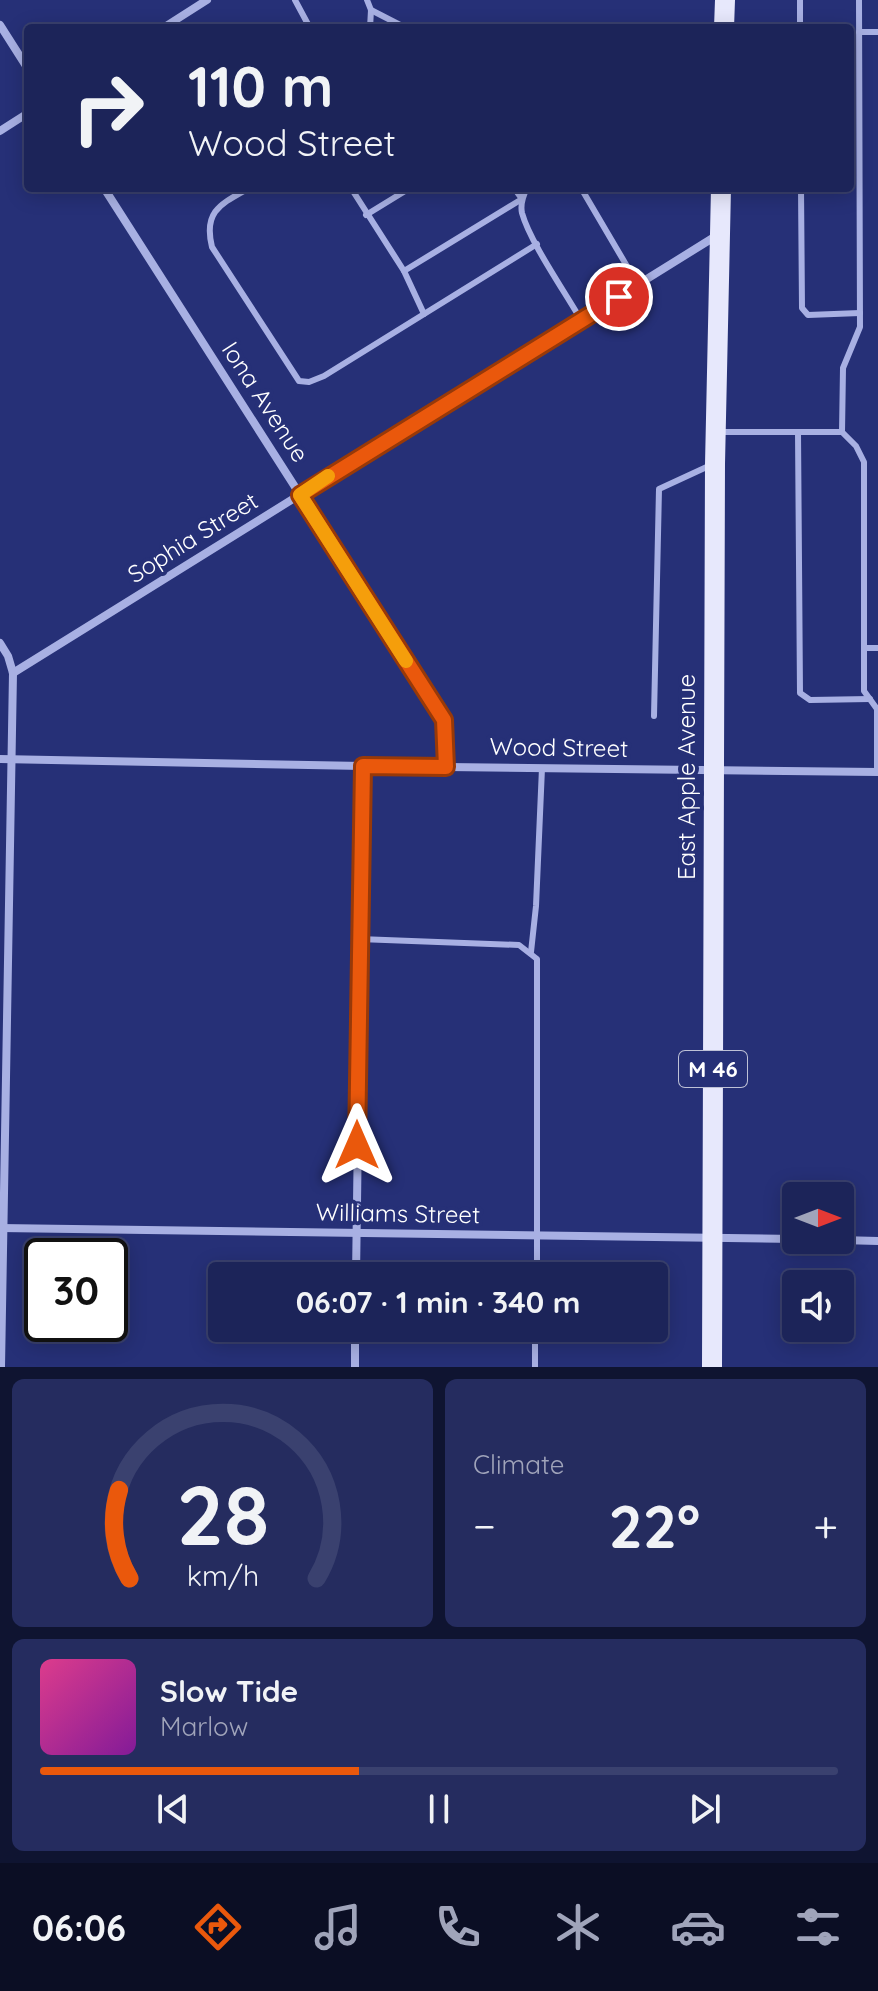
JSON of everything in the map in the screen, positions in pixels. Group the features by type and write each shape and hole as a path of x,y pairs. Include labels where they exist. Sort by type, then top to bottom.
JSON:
{"main road":[{"path":"724,24 725,0"},
{"name":"East Apple Avenue","path":"712,1367 715,432 721,192"}],"street":[{"path":"169,24 207,0"},
{"path":"0,25 24,63"},
{"path":"0,131 24,116"},
{"name":"Iona Avenue","path":"107,192 444,720 446,767"},
{"name":"Sophia Street","path":"13,673 720,233"},
{"path":"0,643 13,673 1,1367"},
{"name":"Wood Street","path":"0,759 877,772"},
{"path":"356,1262 363,766"},
{"name":"Williams Street","path":"2,1228 782,1239"},
{"path":"854,1240 878,1241"},
{"path":"355,1342 355,1367"}],"lane":[{"path":"295,0 308,24"},
{"path":"367,0 371,10 370,24"},
{"path":"800,0 800,24"},
{"path":"842,432 843,368 860,327 859,0"},
{"path":"371,10 398,24"},
{"path":"859,32 878,32"},
{"path":"242,192 223,204 211,217 208,229 212,247 299,381 309,382 324,376 537,244"},
{"path":"353,192 404,271 424,314"},
{"path":"366,215 403,192"},
{"path":"517,192 522,199"},
{"path":"525,192 522,212 581,320"},
{"path":"583,192 638,285"},
{"path":"801,192 802,308 808,315 860,313"},
{"path":"404,271 522,199"},
{"path":"715,432 842,432 856,446 864,462 864,691 878,709 877,772"},
{"path":"798,432 800,693 810,700 870,699"},
{"path":"654,716 659,489 715,464"},
{"path":"864,648 878,648"},
{"path":"531,952 542,768"},
{"path":"359,939 519,945 537,959 537,1262"},
{"path":"535,1342 535,1367"}],"slow traffic":[{"path":"328,476 300,495 406,661"}],"route":[{"path":"357,1145 363,766 446,767 446,733 444,720 300,495 619,297"}]}
